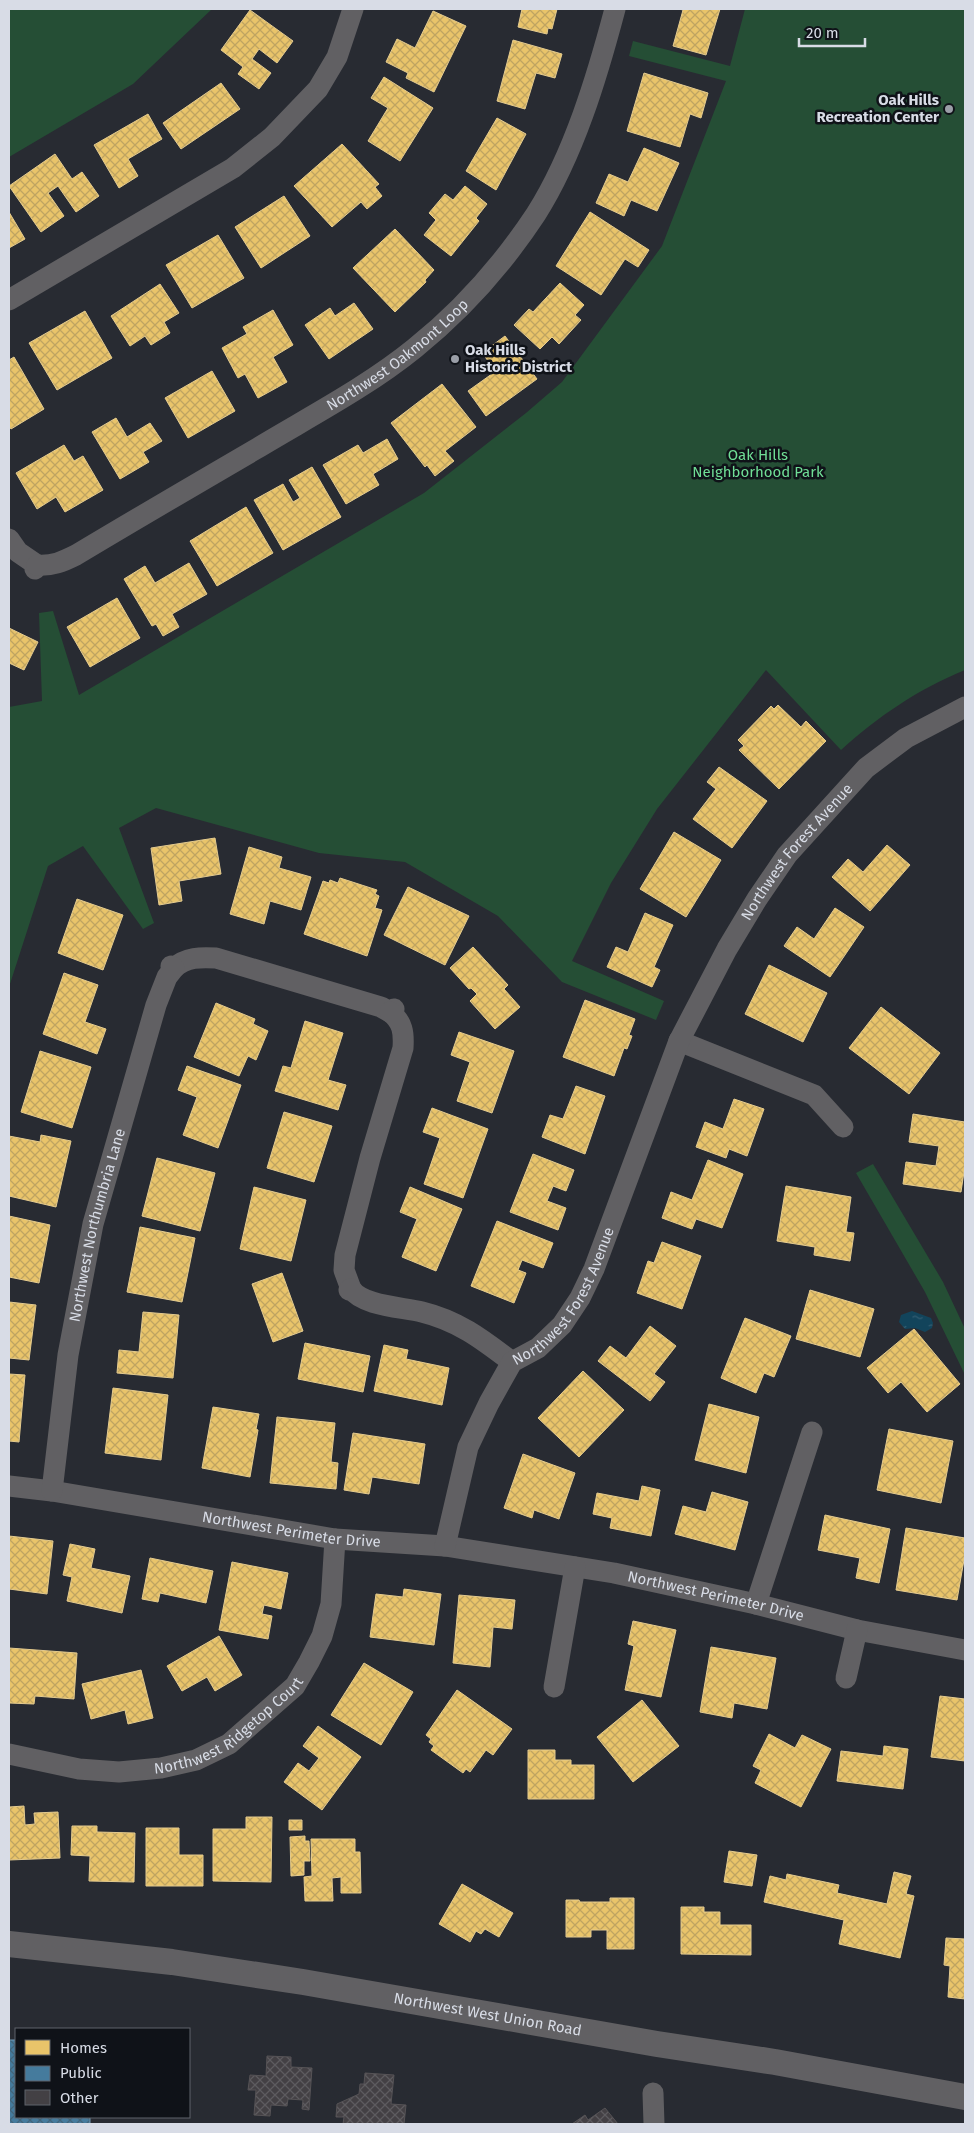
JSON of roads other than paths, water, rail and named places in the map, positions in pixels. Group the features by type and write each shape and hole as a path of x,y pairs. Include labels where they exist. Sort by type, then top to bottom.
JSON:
{"street":[{"path":"9,300 233,168 272,137 318,89 337,57 353,9"},
{"name":"Northwest Oakmont Loop","path":"9,539 18,552 36,567 60,563 301,422 370,380 416,348 476,290 508,253 536,213 554,180 587,102 615,9"},
{"name":"Northwest Forest Avenue","path":"445,1546 468,1447 512,1362 538,1348 562,1325 580,1298 594,1268 679,1041 757,899 793,848 866,768 906,738 965,706"},
{"name":"Northwest Northumbria Lane","path":"52,1491 68,1355 93,1224 156,1005 173,967 184,961 200,957 216,958 392,1010 404,1032 403,1048 370,1158 345,1255 344,1270 350,1289 364,1300 423,1312 468,1329 512,1362"},
{"path":"679,1041 814,1095 843,1127"},
{"path":"756,1604 812,1432"},
{"name":"Northwest Perimeter Drive","path":"9,1486 52,1491 335,1539 445,1546 575,1566 756,1604 857,1630 965,1650"},
{"name":"Northwest Ridgetop Court","path":"9,1754 79,1768 119,1772 161,1768 196,1760 229,1744 294,1686 309,1662 322,1636 330,1604 335,1539"},
{"path":"554,1687 575,1566"},
{"path":"846,1678 857,1630"},
{"name":"Northwest West Union Road","path":"9,1944 172,1962 303,1982 657,2044 775,2062 965,2097"},
{"path":"653,2093 654,2124"}],"water":[{"path":"912,1311 931,1318 932,1328 925,1332 915,1328 905,1329 899,1322 901,1315"}],"place":[{"name":"Oak Hills Recreation Center","path":"949,109"},
{"name":"Oak Hills Historic District","path":"455,359"}],"park label":[{"name":"Oak Hills Neighborhood Park","path":"758,464"}]}
